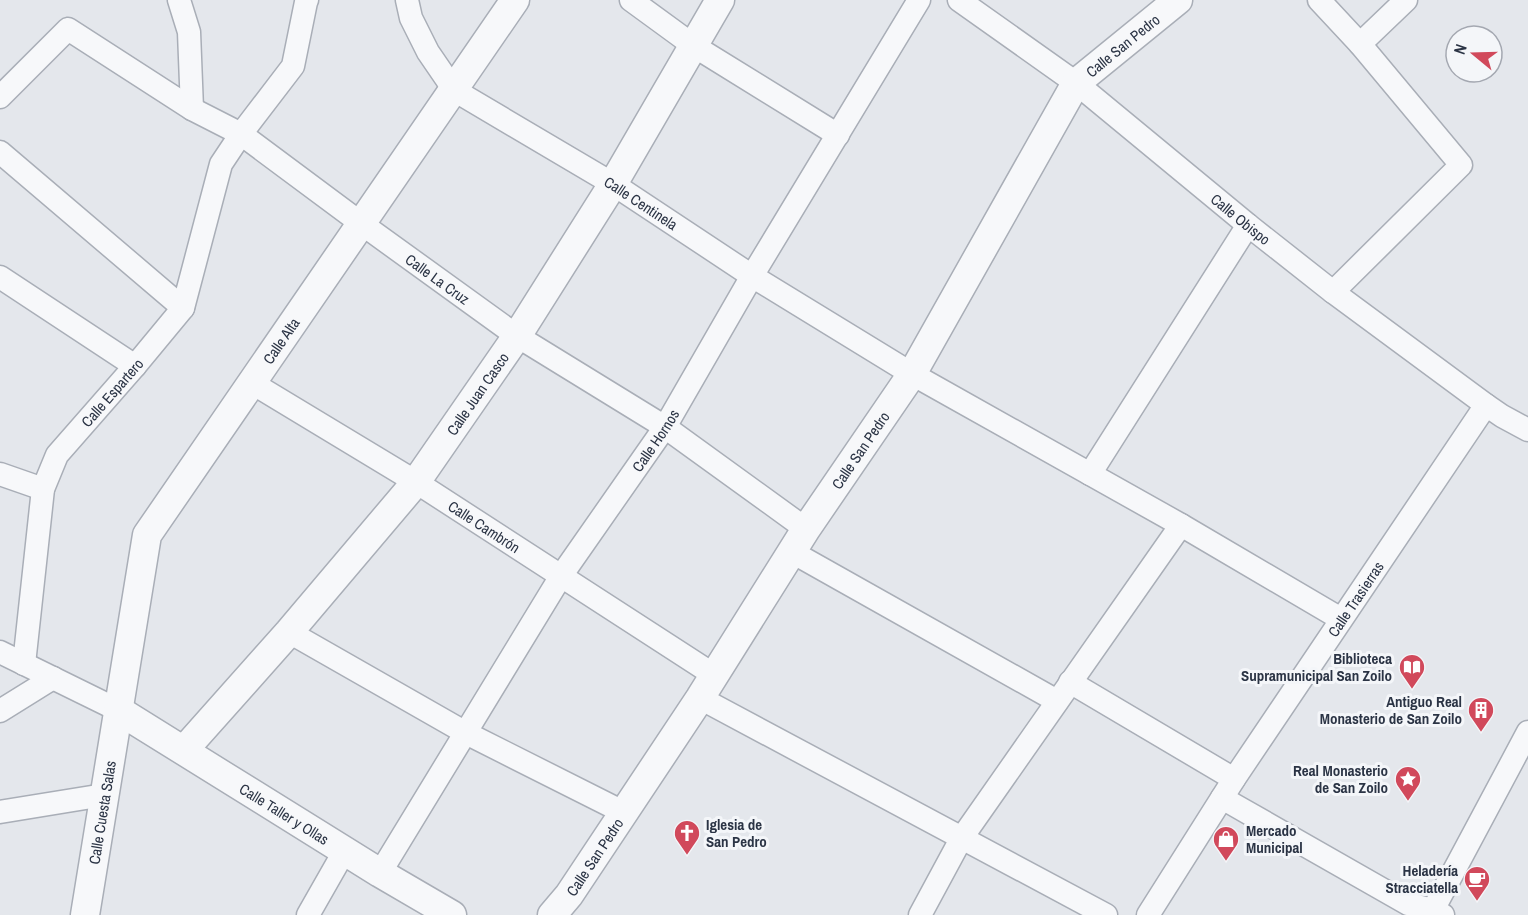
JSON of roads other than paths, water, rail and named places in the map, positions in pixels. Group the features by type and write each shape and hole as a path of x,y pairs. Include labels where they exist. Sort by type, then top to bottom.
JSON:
{"street":[{"path":"179,0 189,32 192,109"},
{"name":"Calle Espartero","path":"24,664 43,489 57,455 183,308 221,164 241,134 294,66 308,0"},
{"name":"Calle Centinela","path":"407,0 411,18 428,52 454,90 613,184 752,276 912,374 1181,525 1341,619"},
{"name":"Calle Alta","path":"118,710 147,535 515,0"},
{"path":"631,0 694,46 838,135"},
{"name":"Calle Juan Casco","path":"184,750 289,632 416,482 517,336 613,184 720,0"},
{"name":"Calle Hornos","path":"380,873 561,576 665,428 752,276 920,0"},
{"name":"Calle Obispo","path":"959,0 1076,82 1248,225 1334,292 1486,405 1528,430"},
{"name":"Calle San Pedro","path":"552,915 569,896 707,687 799,540 912,374 1076,82 1178,0"},
{"path":"1319,0 1360,44 1461,165 1334,292"},
{"path":"1360,44 1406,0"},
{"name":"Calle La Cruz","path":"0,97 68,29 192,109 241,134 517,336 665,428 799,540 1057,701"},
{"path":"0,152 183,308"},
{"path":"1090,474 1248,225"},
{"path":"0,277 135,366"},
{"name":"Calle Cambrón","path":"252,383 416,482 561,576 707,687 961,839 1106,915"},
{"name":"Calle Trasierras","path":"1148,915 1234,779 1486,405"},
{"path":"0,474 43,489"},
{"path":"920,915 961,839 1181,525"},
{"path":"289,632 466,733 623,812"},
{"path":"0,652 118,710"},
{"path":"0,711 53,678"},
{"path":"1070,682 1234,779"},
{"name":"Calle Taller y Ollas","path":"118,710 380,873 452,915"},
{"name":"Calle Cuesta Salas","path":"85,915 118,710"},
{"path":"1222,798 1408,904 1438,913 1528,732"},
{"path":"0,812 104,795"},
{"path":"308,915 345,850"}],"place":[{"name":"Biblioteca Supramunicipal San Zoilo","path":"1412,690"},
{"name":"Antiguo Real Monasterio de San Zoilo","path":"1481,733"},
{"name":"Real Monasterio de San Zoilo","path":"1408,802"},
{"name":"Iglesia de San Pedro","path":"687,856"},
{"name":"Mercado Municipal","path":"1226,862"},
{"name":"Heladería Stracciatella","path":"1477,902"}]}
